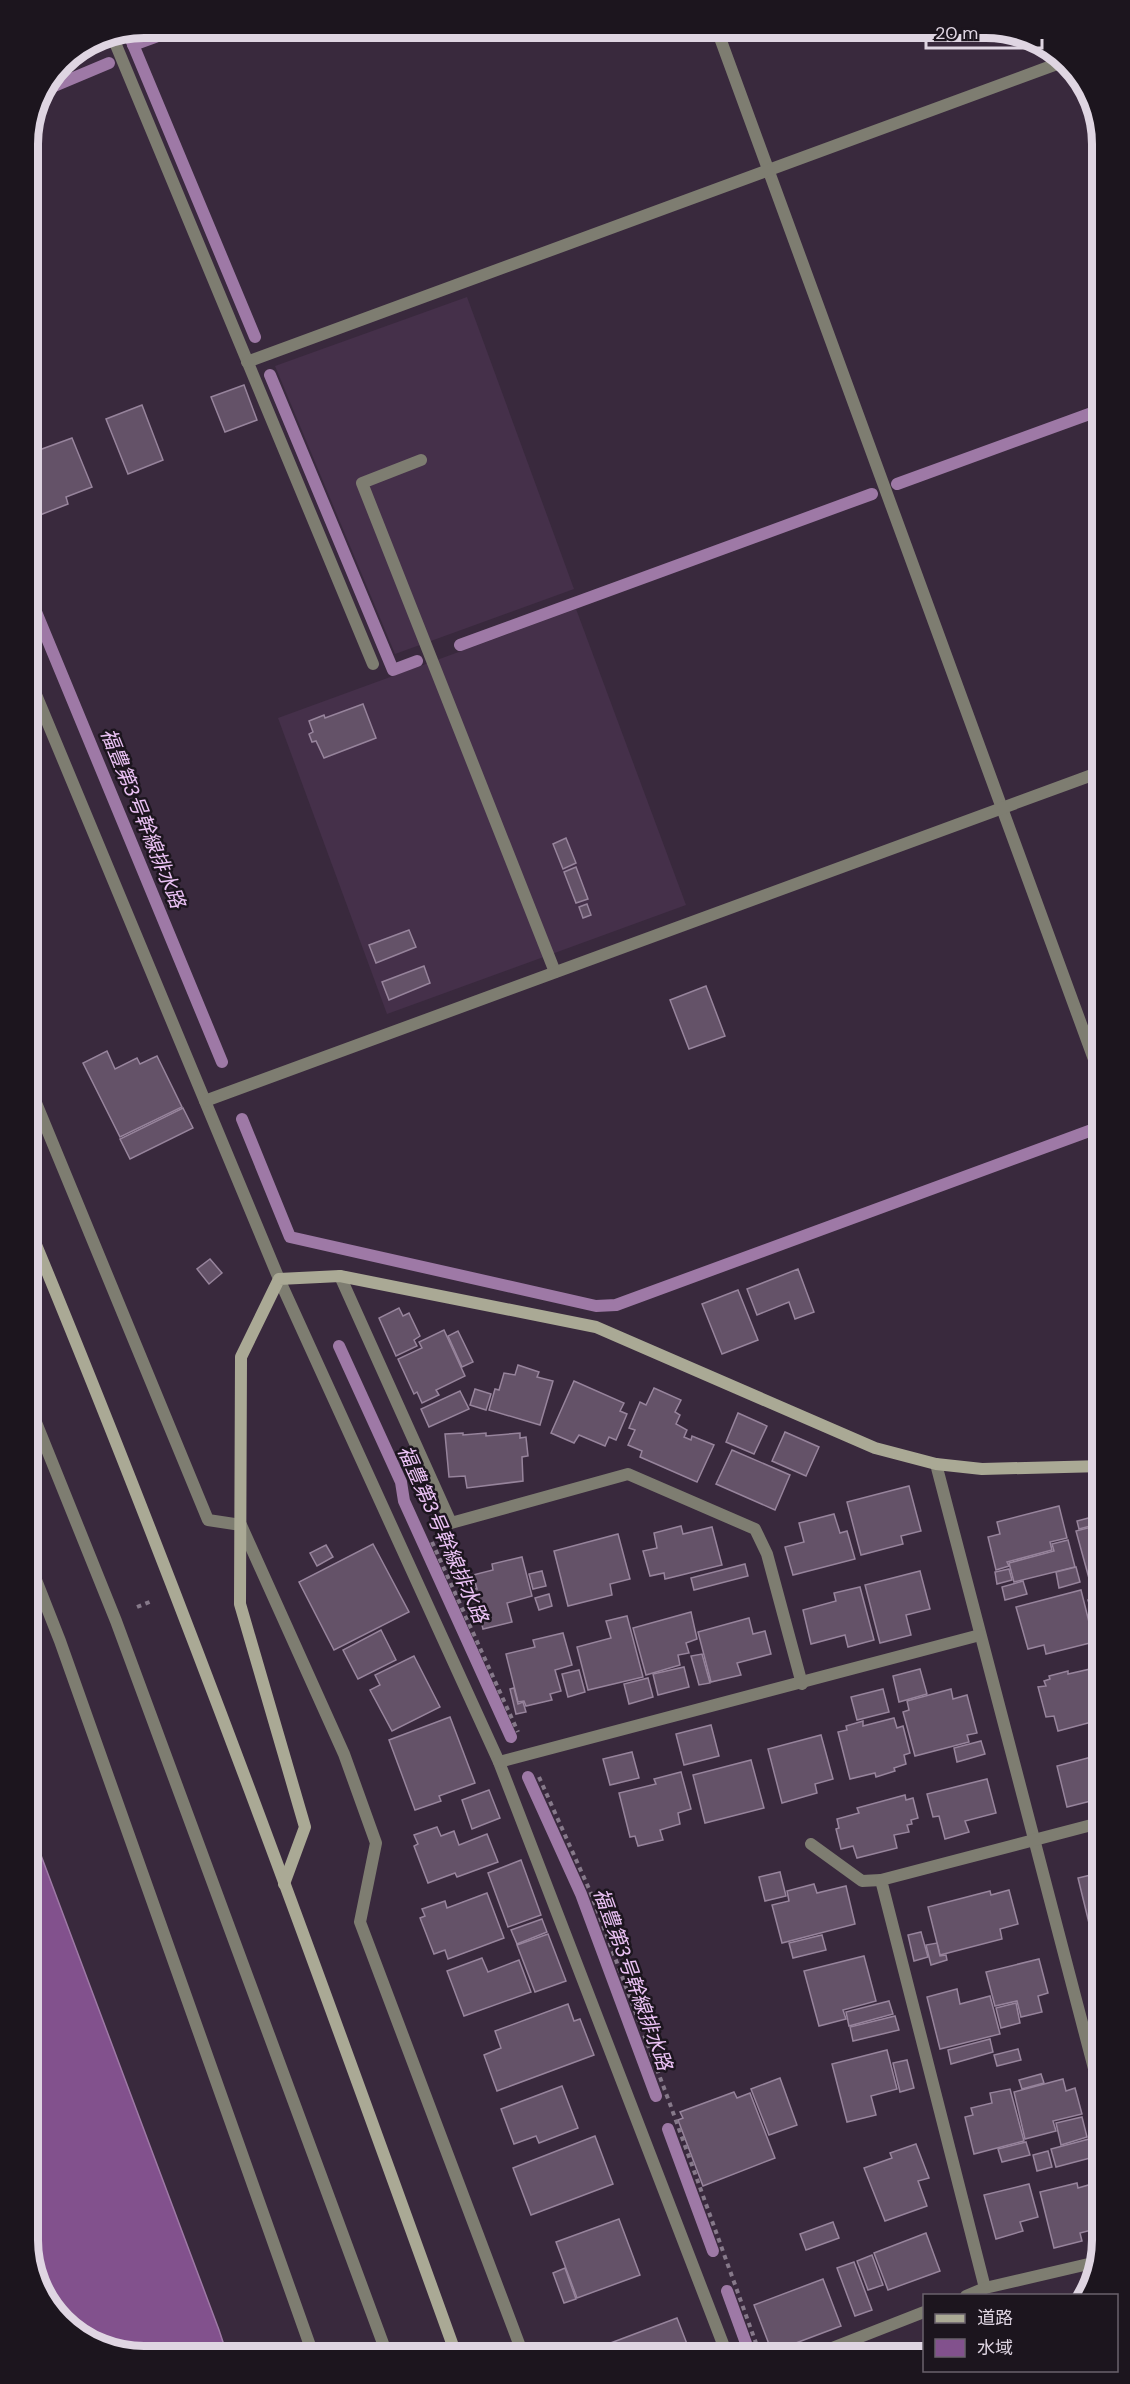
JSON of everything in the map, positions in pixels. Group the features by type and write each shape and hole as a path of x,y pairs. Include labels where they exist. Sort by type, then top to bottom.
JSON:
{"street":[{"path":"720,38 1092,1054"},
{"path":"115,42 373,664"},
{"path":"247,362 1057,64"},
{"path":"421,460 362,483 555,972"},
{"path":"38,700 279,1280 499,1762 724,2346"},
{"path":"205,1101 1092,775"},
{"path":"38,1109 208,1520 240,1525"},
{"path":"38,1249 92,1379 285,1884 453,2346"},
{"path":"279,1280 340,1276 596,1327 875,1448 936,1464 982,1469 1092,1466"},
{"path":"340,1276 451,1523 628,1474 756,1529 767,1554 802,1684"},
{"path":"279,1280 241,1357 240,1604 305,1827 285,1884"},
{"path":"38,1427 116,1622 384,2346"},
{"path":"936,1464 1092,2061"},
{"path":"240,1525 344,1754 376,1842 360,1922 520,2346"},
{"path":"38,1585 60,1641 310,2346"},
{"path":"499,1762 802,1684 980,1635"},
{"path":"811,1844 862,1881 881,1880 1092,1825"},
{"path":"881,1880 985,2288"},
{"path":"969,2294 985,2288 1090,2263"},
{"path":"837,2346 923,2312"}],"path":[{"path":"428,1534 590,1891 757,2346"}],"shaded area":[{"path":"467,297 574,589 395,654 275,366"},
{"path":"576,609 686,905 387,1014 278,718"}],"water":[{"path":"38,1847 224,2346 136,2346 116,2343 90,2332 68,2316 52,2294 41,2268 38,2255"}],"building":[{"path":"244,385 257,420 225,432 211,397"},
{"path":"142,405 163,460 128,474 106,419"},
{"path":"72,438 92,487 66,497 68,504 40,515 38,510 38,450"},
{"path":"363,704 376,738 324,758 316,741 312,742 309,734 313,732 309,721 324,715 325,718"},
{"path":"566,838 576,863 563,869 553,844"},
{"path":"576,867 588,899 576,903 564,872"},
{"path":"587,904 591,915 583,918 579,907"},
{"path":"409,930 416,947 376,963 369,945"},
{"path":"424,966 430,983 389,1000 382,982"},
{"path":"706,986 725,1036 689,1049 670,1000"},
{"path":"107,1051 115,1069 137,1058 140,1064 157,1056 182,1107 120,1137 83,1063"},
{"path":"183,1108 193,1128 130,1159 120,1139"},
{"path":"210,1259 222,1273 209,1284 197,1269"},
{"path":"798,1269 814,1312 795,1319 789,1302 757,1315 747,1289"},
{"path":"738,1290 758,1340 722,1354 702,1304"},
{"path":"399,1308 403,1316 409,1313 420,1336 414,1340 417,1346 396,1356 379,1318"},
{"path":"444,1330 465,1376 436,1390 439,1395 422,1403 417,1392 414,1394 398,1359 422,1348 419,1342"},
{"path":"458,1331 473,1362 462,1367 448,1336"},
{"path":"518,1365 539,1372 537,1377 553,1381 540,1425 489,1410 495,1389 499,1390 504,1373 515,1375"},
{"path":"574,1381 624,1403 620,1411 627,1414 616,1440 609,1437 605,1446 579,1435 574,1443 551,1433"},
{"path":"654,1388 681,1400 675,1412 680,1415 676,1424 687,1430 684,1437 691,1440 692,1436 714,1445 697,1482 640,1457 642,1451 628,1445 635,1430 629,1428 640,1402 646,1405"},
{"path":"475,1389 491,1394 486,1410 470,1405"},
{"path":"460,1391 469,1409 429,1427 421,1409"},
{"path":"738,1413 767,1426 754,1454 726,1442"},
{"path":"785,1432 819,1447 806,1476 772,1461"},
{"path":"463,1433 463,1435 486,1433 486,1436 520,1433 520,1438 526,1437 528,1456 522,1457 523,1481 467,1488 465,1476 449,1477 445,1434"},
{"path":"732,1450 790,1475 775,1510 716,1484"},
{"path":"909,1486 921,1531 901,1536 903,1544 861,1555 847,1502"},
{"path":"1059,1506 1067,1538 1050,1542 1052,1550 1007,1562 1009,1566 996,1570 988,1537 1000,1534 997,1522"},
{"path":"834,1514 840,1533 847,1531 855,1559 793,1575 785,1547 804,1542 799,1523"},
{"path":"1092,1517 1092,1526 1079,1529 1077,1521"},
{"path":"681,1526 683,1534 712,1527 722,1565 665,1579 664,1573 650,1576 643,1551 657,1548 654,1533"},
{"path":"1092,1527 1092,1582 1090,1582 1076,1531"},
{"path":"618,1534 630,1579 610,1584 612,1595 568,1606 554,1551"},
{"path":"1068,1540 1075,1567 1014,1582 1009,1563 1054,1551 1052,1544"},
{"path":"373,1544 409,1612 334,1650 299,1582"},
{"path":"326,1545 333,1557 317,1566 310,1553"},
{"path":"522,1557 532,1596 507,1603 512,1622 483,1629 473,1589 477,1589 473,1575 493,1570 492,1564"},
{"path":"745,1564 748,1576 694,1590 691,1578"},
{"path":"1076,1567 1080,1582 1059,1588 1056,1572"},
{"path":"1009,1569 1012,1580 997,1584 995,1572"},
{"path":"542,1571 546,1586 533,1589 529,1574"},
{"path":"920,1571 930,1609 906,1615 911,1635 880,1643 865,1585"},
{"path":"1023,1581 1027,1594 1005,1600 1002,1587"},
{"path":"860,1587 874,1640 848,1647 845,1635 811,1644 803,1610 836,1601 834,1593"},
{"path":"1081,1590 1092,1642 1046,1654 1044,1645 1028,1649 1016,1607"},
{"path":"549,1594 552,1606 539,1610 535,1598"},
{"path":"1092,1599 1092,1610 1091,1610 1088,1600"},
{"path":"691,1612 697,1639 686,1643 689,1653 678,1655 680,1665 646,1675 633,1628"},
{"path":"627,1616 643,1677 588,1690 577,1647 611,1638 606,1621"},
{"path":"749,1618 753,1634 765,1631 771,1654 737,1663 741,1675 711,1682 698,1632"},
{"path":"381,1630 396,1660 358,1679 343,1650"},
{"path":"563,1633 572,1665 555,1670 561,1691 550,1694 552,1700 526,1706 524,1701 518,1702 506,1654 535,1647 533,1640"},
{"path":"702,1654 710,1683 699,1685 691,1656"},
{"path":"414,1656 440,1707 392,1731 370,1690 380,1685 375,1675"},
{"path":"684,1667 689,1687 658,1695 653,1674"},
{"path":"920,1669 927,1694 899,1702 893,1676"},
{"path":"1092,1669 1092,1722 1058,1731 1054,1716 1046,1717 1038,1687 1046,1686 1044,1681 1050,1679 1049,1676 1068,1671 1068,1674"},
{"path":"579,1670 585,1692 568,1697 562,1674"},
{"path":"648,1678 653,1697 629,1704 624,1684"},
{"path":"514,1688 518,1704 523,1702 526,1712 516,1714 510,1689"},
{"path":"883,1689 889,1712 857,1720 851,1697"},
{"path":"951,1689 953,1699 967,1695 977,1733 967,1735 969,1742 915,1756 903,1712 909,1710 907,1701"},
{"path":"450,1717 475,1783 439,1796 441,1801 415,1810 389,1740"},
{"path":"894,1718 897,1728 903,1726 910,1753 904,1755 906,1764 894,1768 895,1771 876,1777 875,1773 850,1779 838,1732 847,1730 846,1726 863,1721 863,1726"},
{"path":"711,1725 719,1756 684,1765 676,1734"},
{"path":"821,1735 833,1779 815,1784 817,1793 782,1803 768,1749"},
{"path":"981,1741 985,1754 957,1762 954,1748"},
{"path":"632,1752 639,1778 610,1785 603,1759"},
{"path":"1092,1757 1092,1801 1067,1807 1057,1766"},
{"path":"751,1760 764,1808 705,1823 693,1775"},
{"path":"681,1772 691,1809 678,1813 680,1824 660,1830 663,1840 638,1846 635,1836 630,1837 619,1793 656,1784 654,1779"},
{"path":"987,1779 996,1813 965,1821 969,1832 945,1839 939,1816 933,1817 927,1794"},
{"path":"489,1790 500,1818 472,1829 462,1800"},
{"path":"905,1795 906,1800 913,1798 918,1818 911,1820 912,1824 907,1825 909,1832 894,1835 897,1848 857,1858 853,1846 841,1849 836,1829 839,1828 837,1819 859,1813 857,1808"},
{"path":"437,1827 441,1836 454,1831 459,1845 487,1834 498,1862 457,1877 455,1873 428,1883 414,1846 418,1844 414,1835"},
{"path":"521,1860 541,1915 508,1927 488,1873"},
{"path":"780,1872 786,1896 765,1901 759,1877"},
{"path":"1092,1875 1092,1922 1089,1923 1078,1878"},
{"path":"814,1884 817,1893 846,1886 855,1924 782,1943 772,1905 789,1901 787,1891"},
{"path":"1009,1890 1018,1924 1000,1929 1002,1939 940,1955 928,1907 990,1891 991,1895"},
{"path":"487,1893 504,1938 448,1959 445,1950 434,1954 420,1918 425,1916 422,1909 445,1901 447,1908"},
{"path":"542,1919 547,1932 517,1944 511,1930"},
{"path":"921,1932 928,1957 914,1961 908,1935"},
{"path":"548,1934 566,1981 535,1992 517,1945"},
{"path":"822,1935 826,1950 793,1958 789,1943"},
{"path":"937,1943 940,1956 946,1955 947,1960 931,1965 926,1945"},
{"path":"864,1956 876,2001 843,2010 846,2019 819,2026 804,1971"},
{"path":"482,1958 488,1972 519,1960 531,1992 464,2016 447,1971"},
{"path":"1039,1959 1048,1993 1038,1996 1042,2012 1021,2017 1017,2001 995,2006 986,1972"},
{"path":"957,1989 960,2004 990,1996 1000,2034 940,2049 927,1997"},
{"path":"889,2001 893,2014 849,2026 846,2012"},
{"path":"1016,2003 1020,2023 1001,2028 996,2008"},
{"path":"568,2004 574,2021 580,2019 594,2055 497,2091 484,2055 501,2048 495,2031"},
{"path":"895,2016 899,2030 853,2041 850,2027"},
{"path":"990,2039 993,2052 951,2064 948,2050"},
{"path":"1018,2049 1021,2060 997,2066 994,2055"},
{"path":"887,2050 897,2089 871,2096 876,2115 847,2122 832,2064"},
{"path":"907,2060 914,2088 900,2092 893,2063"},
{"path":"1041,2074 1044,2083 1022,2089 1019,2080"},
{"path":"780,2078 797,2125 769,2135 751,2089"},
{"path":"1063,2079 1066,2091 1075,2088 1082,2114 1053,2121 1056,2131 1025,2139 1014,2092"},
{"path":"562,2086 578,2128 539,2143 536,2136 514,2144 501,2109"},
{"path":"1010,2089 1024,2141 974,2154 965,2117 973,2115 971,2108 992,2103 990,2093"},
{"path":"734,2092 737,2098 750,2093 775,2158 703,2186 678,2120 683,2118 680,2112"},
{"path":"1082,2117 1087,2137 1061,2145 1056,2123"},
{"path":"595,2136 613,2184 531,2215 513,2168"},
{"path":"1089,2139 1092,2158 1056,2167 1051,2149"},
{"path":"1026,2142 1030,2155 1002,2162 998,2149"},
{"path":"916,2144 929,2178 918,2181 927,2206 885,2221 864,2168 892,2158 890,2153"},
{"path":"1048,2151 1052,2167 1037,2171 1033,2155"},
{"path":"1077,2183 1078,2188 1092,2184 1092,2230 1080,2233 1082,2241 1054,2248 1040,2192"},
{"path":"1029,2184 1038,2217 1020,2222 1023,2231 996,2239 984,2195"},
{"path":"619,2219 640,2275 577,2298 556,2242"},
{"path":"833,2222 839,2238 806,2250 800,2234"},
{"path":"926,2233 940,2271 888,2290 874,2253"},
{"path":"872,2255 883,2285 868,2290 857,2261"},
{"path":"854,2262 872,2310 855,2316 837,2268"},
{"path":"565,2268 576,2299 564,2303 553,2273"},
{"path":"823,2279 841,2326 788,2346 770,2346 754,2305"},
{"path":"677,2318 688,2346 609,2346 608,2344"}],"waterway":[{"path":"130,38 255,337"},
{"path":"133,45 152,38"},
{"path":"54,86 109,63"},
{"path":"270,375 393,670 417,661"},
{"path":"897,484 1092,413"},
{"path":"460,645 872,494"},
{"name":"福豊第3号幹線排水路","path":"38,617 222,1062"},
{"path":"242,1119 290,1237 596,1306 616,1305 1092,1130"},
{"name":"福豊第3号幹線排水路","path":"339,1346 401,1482 404,1501 511,1737"},
{"name":"福豊第3号幹線排水路","path":"528,1777 581,1894 656,2096"},
{"name":"福豊第3号幹線排水路","path":"668,2129 713,2251"},
{"name":"福豊第3号幹線排水路","path":"727,2291 747,2346"}]}
